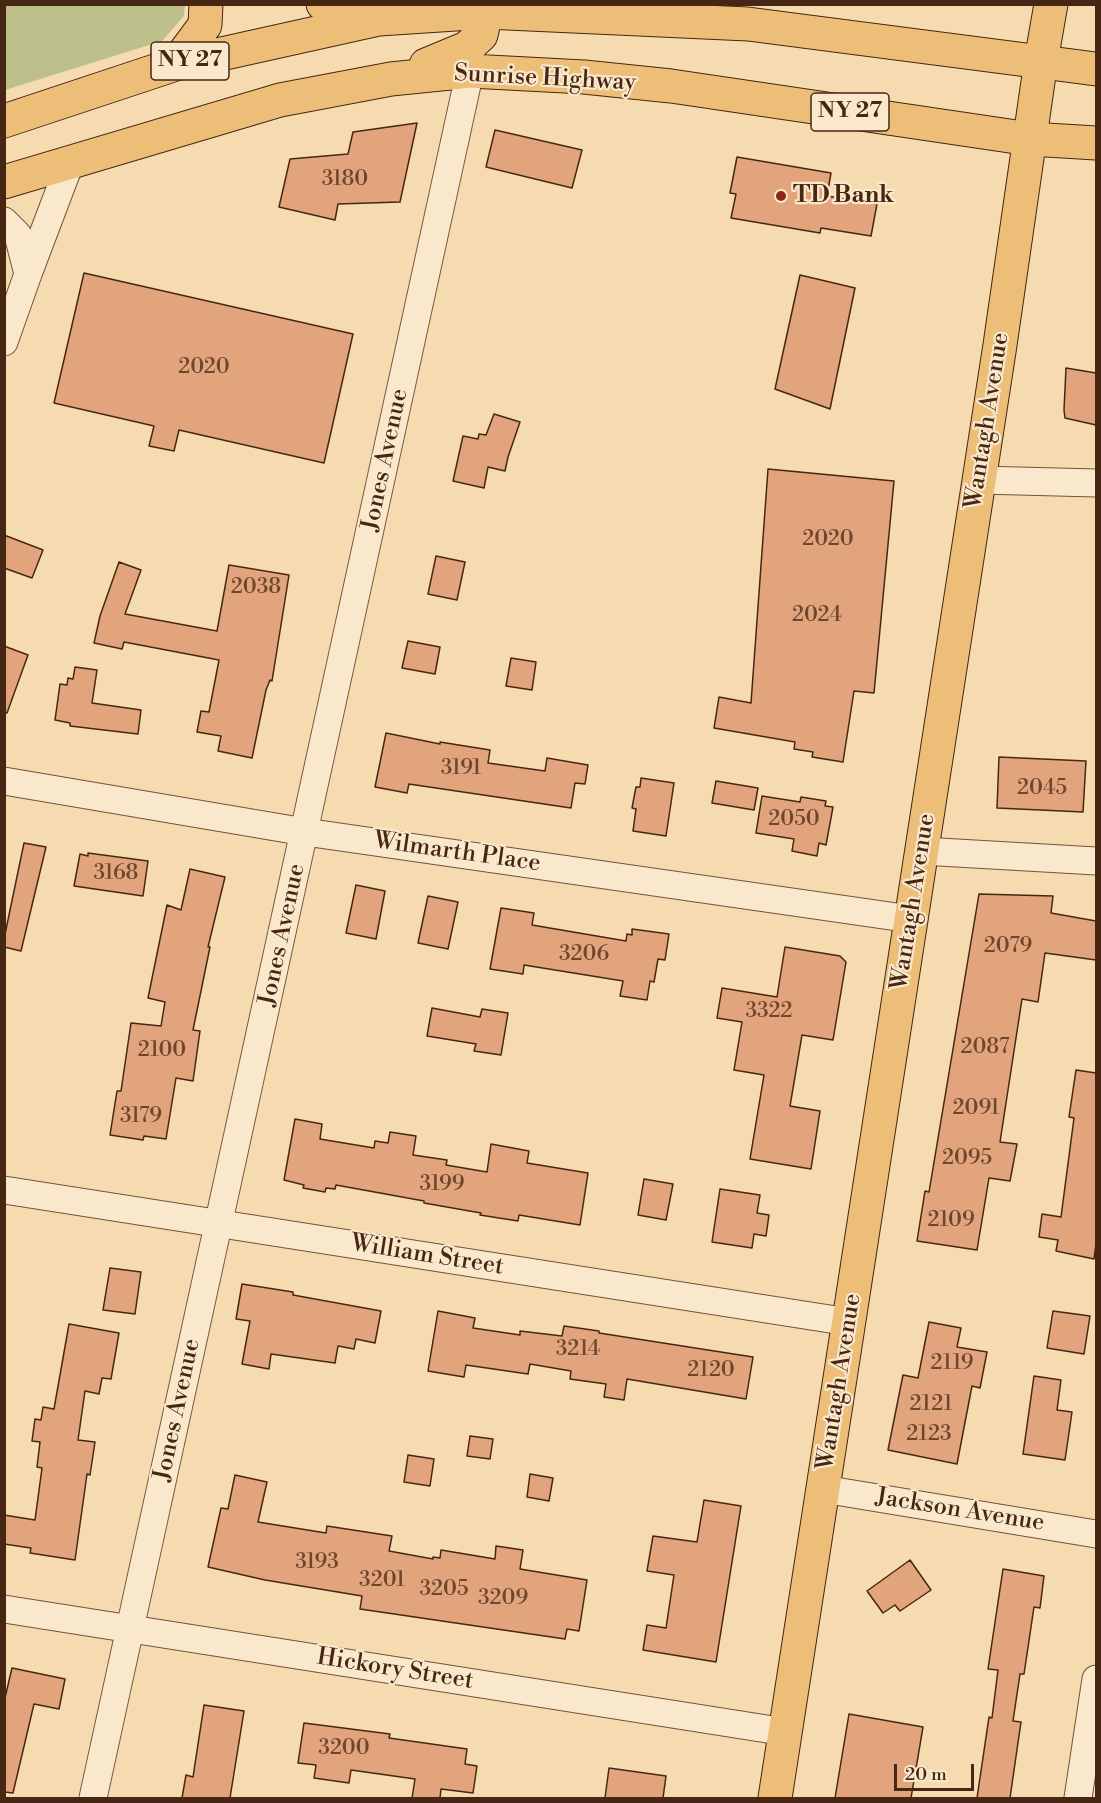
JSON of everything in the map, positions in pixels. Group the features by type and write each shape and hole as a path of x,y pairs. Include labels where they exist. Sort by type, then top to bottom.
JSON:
{"main road":[{"path":"176,64 205,25 207,4"},
{"path":"323,4 379,19"},
{"name":"Wantagh Avenue","path":"775,1798 1051,4"},
{"path":"391,79 467,48 481,35 487,8"},
{"name":"NY 27","path":"4,121 176,64 379,19 487,8 748,24 1096,69"},
{"name":"Sunrise Highway","path":"4,182 280,100 391,79 470,71 584,77 671,86 1030,139 1096,143"}],"street":[{"name":"Jones Avenue","path":"93,1798 470,71"},
{"path":"4,342 70,163"},
{"path":"4,221 18,235 28,274"},
{"path":"979,480 1096,483"},
{"name":"Wilmarth Place","path":"4,781 305,832 911,919"},
{"path":"922,851 1096,861"},
{"name":"William Street","path":"4,1190 849,1322"},
{"name":"Jackson Avenue","path":"823,1489 1096,1534"},
{"name":"Hickory Street","path":"4,1609 786,1732"},
{"path":"1077,1798 1096,1679"}],"green space":[{"path":"5,4 185,5 184,16 162,41 5,90"}],"building":[{"path":"417,123 400,202 338,204 335,220 279,207 290,159 348,154 353,132"},
{"path":"495,130 582,150 572,188 486,167"},
{"name":"TD Bank","path":"737,157 831,173 827,196 877,204 871,236 821,228 820,233 731,218 736,194 730,193"},
{"path":"84,273 353,334 324,463 179,430 174,451 149,446 154,426 54,403"},
{"path":"800,275 855,288 830,409 775,389"},
{"path":"1066,368 1096,373 1096,425 1065,418"},
{"path":"494,414 520,422 505,471 488,467 484,488 453,481 463,436 478,439 479,434 486,435"},
{"path":"768,469 894,481 874,693 854,691 843,762 812,757 813,752 794,749 795,742 714,728 719,697 751,703"},
{"path":"4,535 43,550 32,578 4,568"},
{"path":"436,556 465,562 457,600 428,594"},
{"path":"119,562 141,570 125,614 217,631 229,565 289,575 272,681 270,680 266,690 252,758 218,751 221,736 197,732 201,711 209,712 219,660 124,642 122,649 94,643 100,616"},
{"path":"408,641 440,647 435,674 402,668"},
{"path":"4,646 28,655 7,713 4,713"},
{"path":"511,658 536,662 532,690 506,686"},
{"path":"75,667 97,670 92,703 141,710 138,734 70,726 70,723 55,720 60,684 67,685 68,678 73,679"},
{"path":"386,733 440,744 440,742 490,750 488,763 545,771 547,758 588,765 585,784 575,783 571,808 409,784 407,793 375,787"},
{"path":"999,757 1086,761 1083,812 997,808"},
{"path":"641,778 674,783 666,836 633,831 636,809 632,808 636,787 640,787"},
{"path":"716,781 758,788 754,810 712,803"},
{"path":"762,796 800,802 801,797 826,801 825,806 833,807 826,845 819,843 817,856 792,851 794,839 756,833"},
{"path":"24,843 46,847 21,951 4,947 4,939"},
{"path":"88,853 148,861 143,896 74,886 80,854 88,856"},
{"path":"190,869 225,877 208,947 210,947 193,1030 200,1031 193,1081 176,1078 166,1139 144,1136 143,1140 110,1135 117,1091 121,1091 131,1023 161,1026 165,1002 148,998 167,905 181,910"},
{"path":"356,885 385,891 376,939 346,933"},
{"path":"979,894 1053,896 1051,913 1096,921 1096,960 1045,953 1038,1002 1022,999 1000,1142 1017,1144 1010,1181 989,1178 977,1250 917,1241 925,1191 929,1192"},
{"path":"428,896 458,902 448,949 418,943"},
{"path":"501,908 534,913 532,925 626,941 627,934 632,935 632,929 669,934 665,960 658,959 654,982 650,981 647,1000 620,996 623,981 524,965 523,974 490,969"},
{"path":"785,947 840,956 846,962 833,1040 802,1035 790,1106 820,1111 811,1169 750,1159 764,1075 734,1070 742,1022 717,1018 722,988 777,997"},
{"path":"432,1008 480,1017 482,1009 508,1013 501,1055 474,1051 476,1044 427,1036"},
{"path":"1076,1070 1096,1073 1096,1244 1094,1259 1056,1251 1058,1240 1039,1237 1042,1214 1061,1217 1074,1118 1069,1117"},
{"path":"295,1119 322,1124 320,1139 374,1148 375,1141 388,1143 390,1132 416,1136 413,1155 447,1160 446,1165 487,1172 491,1144 529,1151 527,1163 588,1173 580,1225 519,1215 518,1221 480,1215 481,1213 424,1203 424,1201 336,1185 335,1189 326,1188 325,1192 303,1188 304,1185 284,1180"},
{"path":"644,1179 673,1184 666,1220 638,1215"},
{"path":"720,1189 760,1195 757,1213 769,1215 766,1236 754,1234 752,1248 712,1242"},
{"path":"110,1268 141,1272 135,1314 103,1310"},
{"path":"242,1284 293,1292 293,1295 381,1311 375,1343 356,1339 354,1349 338,1346 335,1363 271,1354 269,1369 242,1364 250,1321 236,1319"},
{"path":"438,1311 475,1318 473,1328 520,1335 520,1331 562,1336 564,1326 753,1357 746,1399 627,1379 624,1400 604,1397 606,1384 570,1379 571,1371 530,1364 528,1374 466,1365 464,1377 428,1371"},
{"path":"1053,1311 1090,1316 1084,1354 1047,1348"},
{"path":"929,1322 961,1328 957,1347 987,1352 980,1388 972,1386 957,1464 888,1450 903,1375 918,1378"},
{"path":"69,1324 119,1333 111,1379 102,1378 99,1394 85,1391 78,1440 95,1442 90,1475 87,1474 75,1560 30,1553 31,1548 4,1544 4,1515 35,1520 42,1468 37,1467 40,1442 32,1441 35,1419 41,1420 43,1407 54,1409"},
{"path":"1034,1376 1061,1380 1057,1410 1072,1412 1065,1460 1023,1454"},
{"path":"470,1436 493,1439 490,1459 467,1456"},
{"path":"408,1455 434,1459 430,1486 404,1482"},
{"path":"530,1474 553,1478 549,1501 527,1497"},
{"path":"235,1475 267,1482 258,1522 326,1533 327,1526 392,1536 389,1551 433,1559 433,1557 440,1558 441,1550 495,1559 496,1546 523,1550 520,1569 587,1580 579,1631 567,1629 565,1639 360,1609 362,1596 265,1580 208,1567 221,1508 228,1509"},
{"path":"704,1500 741,1506 716,1662 643,1650 647,1625 666,1628 674,1575 647,1571 653,1536 697,1542"},
{"path":"910,1560 931,1590 900,1611 895,1605 883,1613 867,1591"},
{"path":"1003,1569 1044,1576 1040,1608 1034,1607 1024,1674 1020,1674 1013,1721 1021,1722 1010,1798 977,1798 989,1717 992,1718 998,1670 988,1669"},
{"path":"12,1668 65,1679 59,1709 34,1704 13,1793 4,1792 4,1702"},
{"path":"204,1705 244,1711 230,1798 182,1798 186,1775 193,1777"},
{"path":"849,1714 923,1727 911,1798 835,1798"},
{"path":"304,1723 390,1734 389,1738 467,1749 465,1764 477,1766 473,1793 441,1789 440,1798 412,1798 415,1779 351,1770 349,1783 314,1778 316,1765 298,1763"},
{"path":"609,1768 666,1776 663,1798 605,1798"}],"place":[{"name":"TD Bank","path":"781,196"}]}
